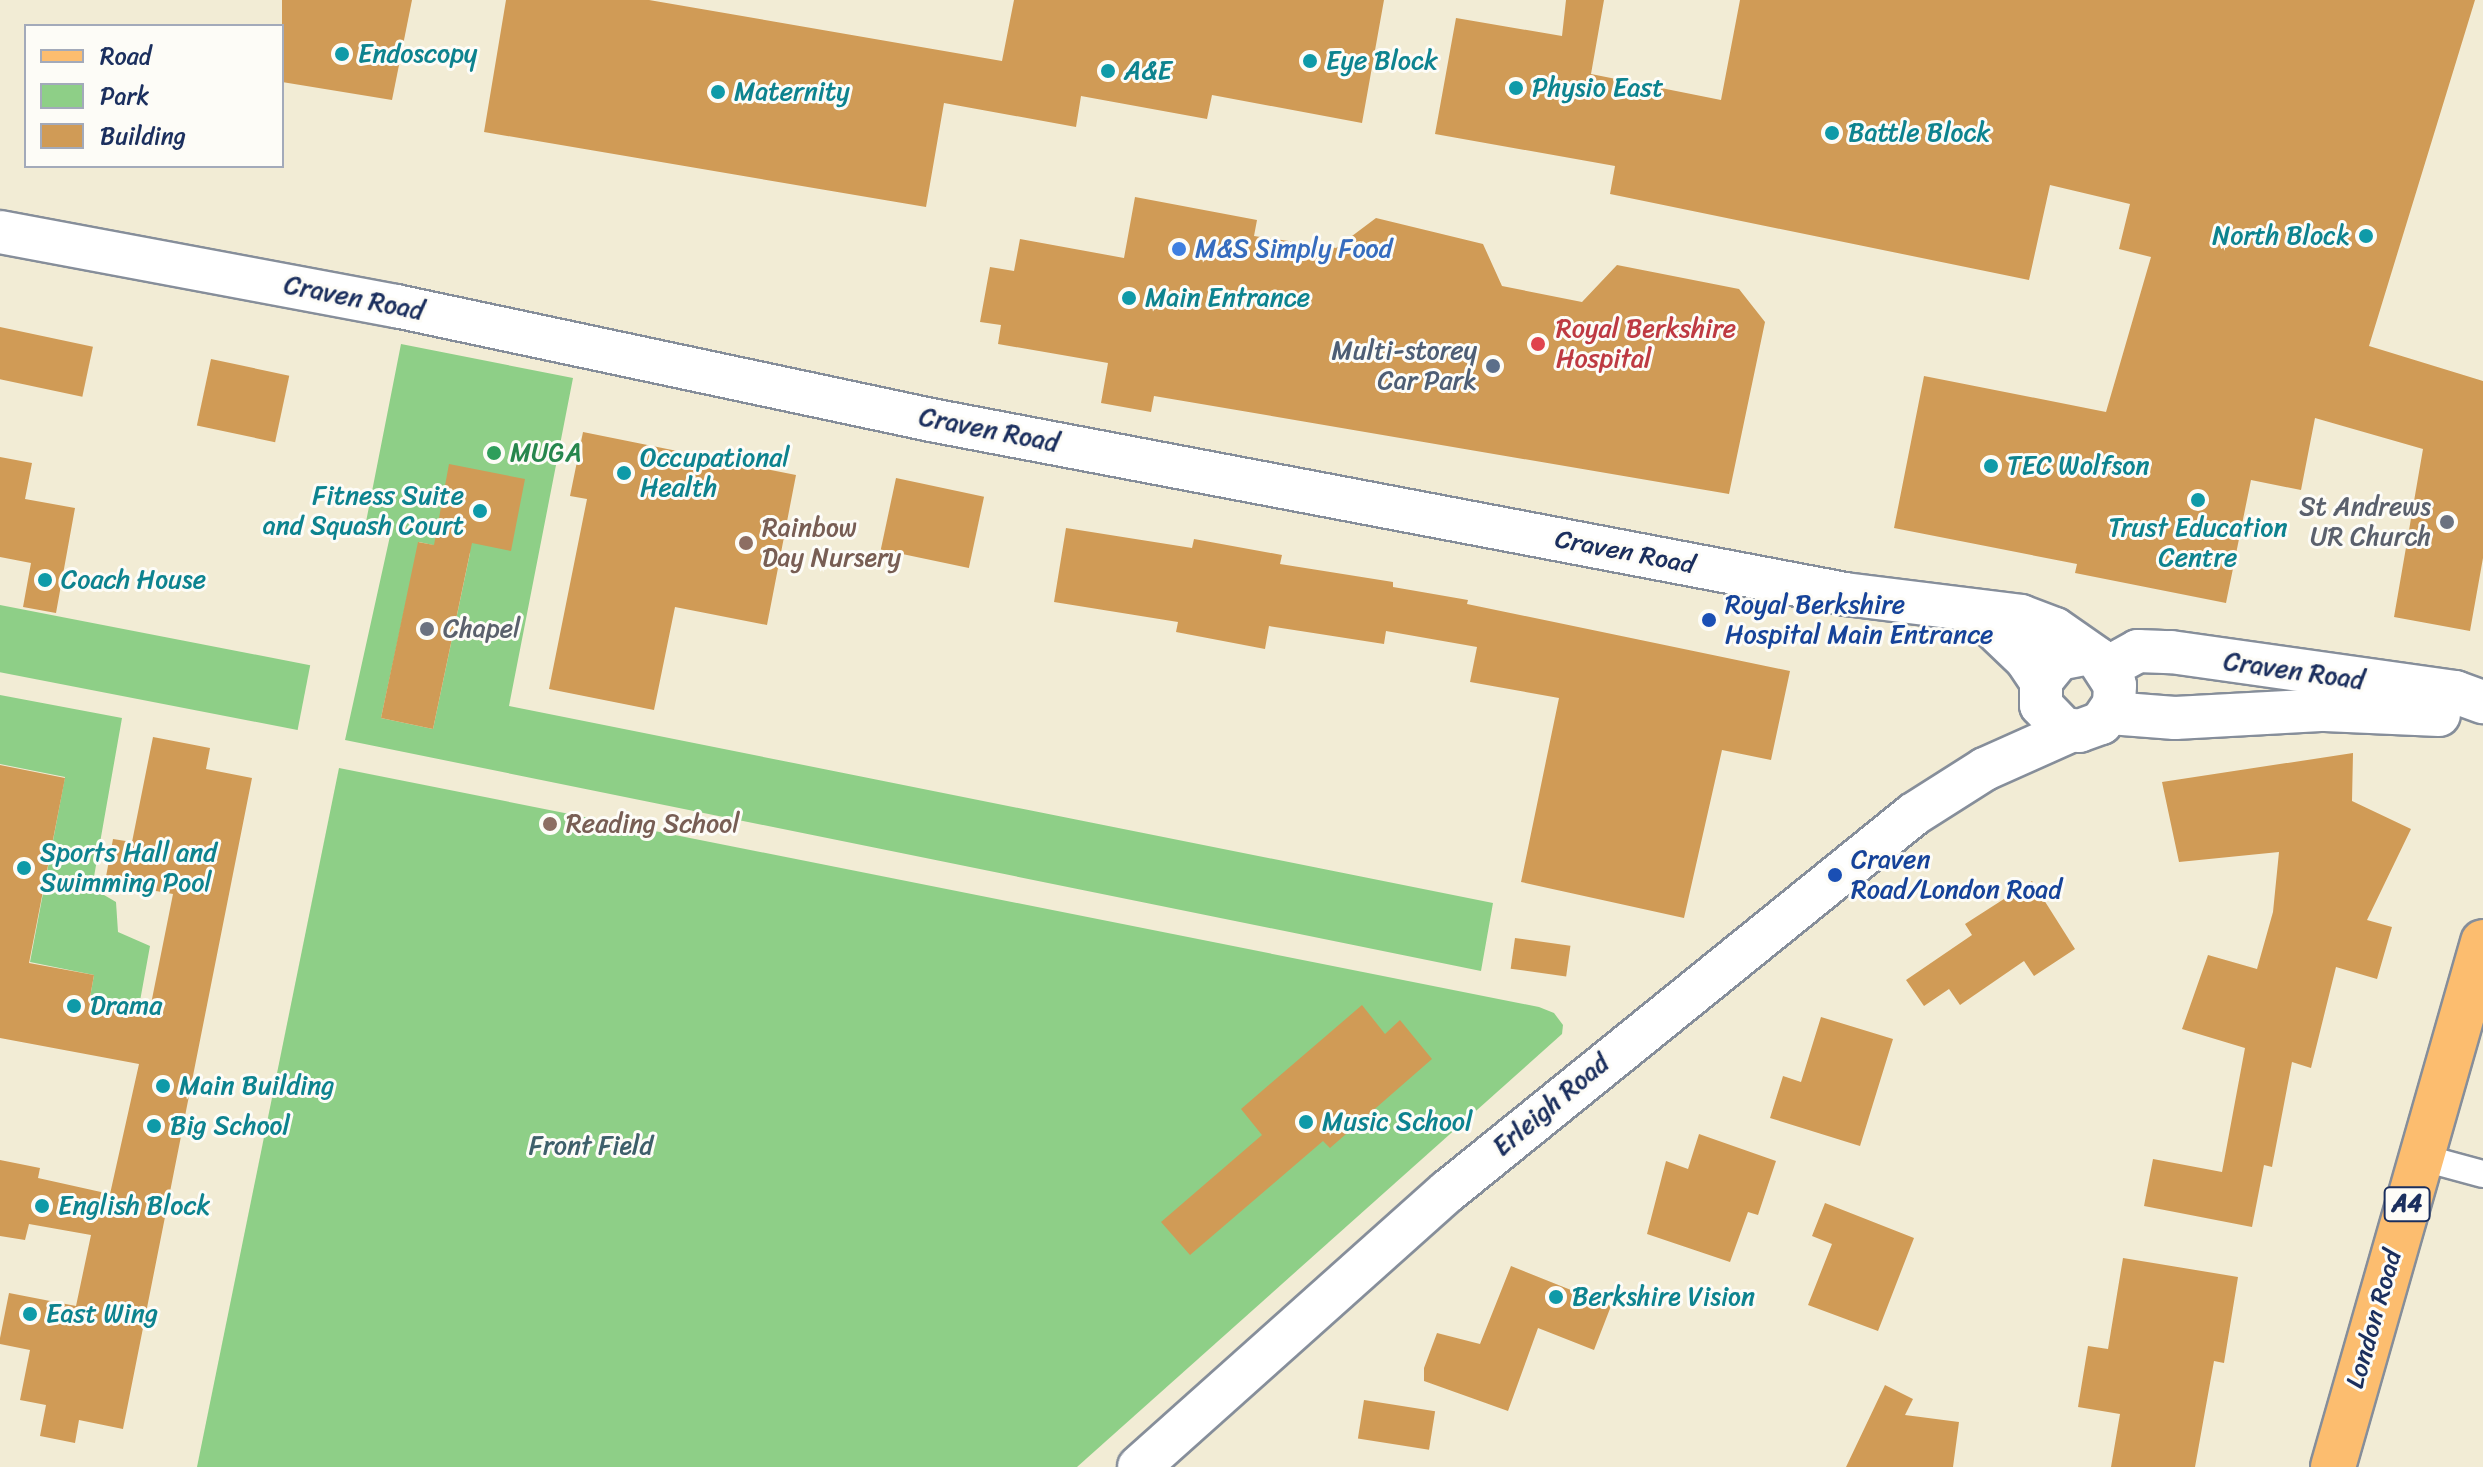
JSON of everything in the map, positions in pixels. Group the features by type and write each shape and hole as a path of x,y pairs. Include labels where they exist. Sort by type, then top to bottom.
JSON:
{"main road":[{"name":"London Road","path":"2333,1467 2483,942"}],"street":[{"name":"Craven Road","path":"0,232 396,306 931,420 1815,588 1980,615 2021,616 2055,629 2096,661"},
{"path":"1980,615 2026,659 2051,705 2092,728 2110,713 2115,685 2096,661"},
{"name":"Craven Road","path":"2051,705 2059,659 2096,661 2138,651 2171,652 2455,692 2483,703"},
{"name":"Craven Road","path":"2110,713 2175,718 2325,710 2431,717 2483,703"},
{"name":"Erleigh Road","path":"1139,1467 1448,1191 1624,1045 1914,814 1985,769 2051,705"},
{"path":"2420,1157 2483,1174"}],"green space":[{"path":"401,344 573,378 509,706 1493,903 1481,971 345,740 390,536 364,532","holes":["419,542 470,553 433,729 381,718"]},
{"path":"0,605 310,665 298,730 0,672"},
{"path":"0,695 122,718 92,888 116,902 118,932 150,946 138,1012 89,1003 94,975 30,962 65,777 0,764"},
{"name":"Front Field","path":"339,768 1539,1007 1554,1013 1563,1025 1562,1034 1077,1467 197,1467"}],"building":[{"name":"Endoscopy","path":"282,0 412,0 392,100 284,82"},
{"name":"Maternity","path":"506,0 649,0 1002,61 1014,0 1384,0 1362,123 1212,95 1207,119 1081,96 1076,127 944,103 926,207 484,132"},
{"path":"1566,0 1604,0 1591,74 1721,100 1740,0 2475,0 2369,346 2483,381 2483,558 2470,631 2394,617 2423,449 2315,418 2301,490 2251,480 2226,603 2075,573 2077,564 1894,528 1924,376 2106,412 2151,257 2119,249 2130,204 2050,185 2029,280 1610,194 1615,166 1435,134 1456,18 1562,36"},
{"name":"Multi-storey Car Park","path":"1135,197 1257,220 1254,236 1336,248 1376,218 1483,244 1502,286 1582,302 1617,265 1739,289 1765,322 1729,494 1154,396 1151,412 1101,403 1108,363 998,344 1001,325 980,322 990,267 1014,271 1020,239 1124,258"},
{"path":"0,327 93,347 82,397 0,379"},
{"path":"211,359 289,376 275,442 197,426"},
{"path":"583,432 796,475 767,625 675,607 654,710 549,689 587,499 570,496"},
{"path":"0,457 32,463 25,499 75,508 56,613 23,607 31,563 0,557"},
{"name":"Chapel","path":"449,464 525,479 511,551 472,543 433,729 381,718 418,542 434,545"},
{"path":"896,478 984,497 969,568 881,549"},
{"path":"1066,528 1192,548 1194,539 1282,555 1280,564 1393,582 1393,587 1468,600 1467,604 1790,671 1771,760 1722,750 1684,918 1521,882 1559,698 1470,682 1477,647 1386,631 1384,644 1269,626 1265,649 1176,632 1178,622 1054,602"},
{"path":"153,737 210,748 206,769 252,778 123,1429 79,1420 75,1443 40,1436 46,1405 20,1400 30,1350 0,1344 0,1338 9,1293 76,1306 91,1235 29,1224 25,1240 0,1236 0,1160 40,1168 38,1178 110,1194 139,1064 0,1038 0,765 65,778 29,963 94,975 89,1003 149,1014 173,894 105,882 113,839 132,842"},
{"path":"2353,753 2352,801 2411,829 2367,920 2392,927 2377,979 2336,967 2311,1068 2292,1062 2272,1167 2264,1165 2252,1227 2144,1206 2153,1159 2222,1172 2245,1048 2182,1029 2208,955 2257,969 2273,912 2279,852 2179,862 2162,782"},
{"path":"2032,881 2075,949 2034,976 2024,961 1960,1005 1949,989 1924,1006 1906,980 1972,935 1965,924"},
{"path":"1515,938 1570,946 1566,976 1511,969"},
{"name":"Music School","path":"1362,1005 1385,1034 1400,1020 1432,1059 1330,1148 1323,1141 1190,1255 1161,1222 1262,1135 1241,1109"},
{"path":"1821,1017 1893,1039 1860,1146 1770,1118 1783,1076 1801,1082"},
{"path":"1699,1134 1776,1161 1758,1215 1748,1212 1730,1262 1647,1234 1666,1161 1688,1169"},
{"path":"1825,1203 1914,1238 1878,1331 1808,1305 1832,1244 1812,1236"},
{"path":"2123,1258 2238,1277 2224,1363 2214,1361 2195,1467 2111,1467 2120,1414 2078,1407 2088,1346 2108,1349"},
{"path":"1511,1266 1611,1306 1594,1350 1538,1328 1508,1411 1424,1381 1424,1368 1437,1333 1480,1344"},
{"path":"1885,1385 1913,1399 1905,1415 1959,1422 1953,1467 1846,1467"},
{"path":"1364,1400 1435,1411 1429,1450 1358,1439"}],"place":[{"name":"Endoscopy","path":"342,54"},
{"name":"Eye Block","path":"1310,61"},
{"name":"A&E","path":"1108,71"},
{"name":"Physio East","path":"1516,88"},
{"name":"Maternity","path":"718,92"},
{"name":"Battle Block","path":"1832,133"},
{"name":"North Block","path":"2366,236"},
{"name":"M&S Simply Food","path":"1179,249"},
{"name":"Main Entrance","path":"1129,298"},
{"name":"Royal Berkshire Hospital","path":"1538,344"},
{"name":"Multi-storey Car Park","path":"1493,366"},
{"name":"MUGA","path":"494,453"},
{"name":"TEC Wolfson","path":"1991,466"},
{"name":"Occupational Health","path":"624,473"},
{"name":"Trust Education Centre","path":"2198,500"},
{"name":"Fitness Suite and Squash Court","path":"480,511"},
{"name":"St Andrews UR Church","path":"2447,522"},
{"name":"Rainbow Day Nursery","path":"746,543"},
{"name":"Coach House","path":"45,580"},
{"name":"Royal Berkshire Hospital Main Entrance","path":"1709,620"},
{"name":"Chapel","path":"427,629"},
{"name":"Reading School","path":"550,824"},
{"name":"Sports Hall and Swimming Pool","path":"24,868"},
{"name":"Craven Road/London Road","path":"1835,875"},
{"name":"Drama","path":"74,1006"},
{"name":"Main Building","path":"163,1086"},
{"name":"Music School","path":"1306,1122"},
{"name":"Big School","path":"154,1126"},
{"name":"English Block","path":"42,1206"},
{"name":"Berkshire Vision","path":"1556,1297"},
{"name":"East Wing","path":"30,1314"}]}
